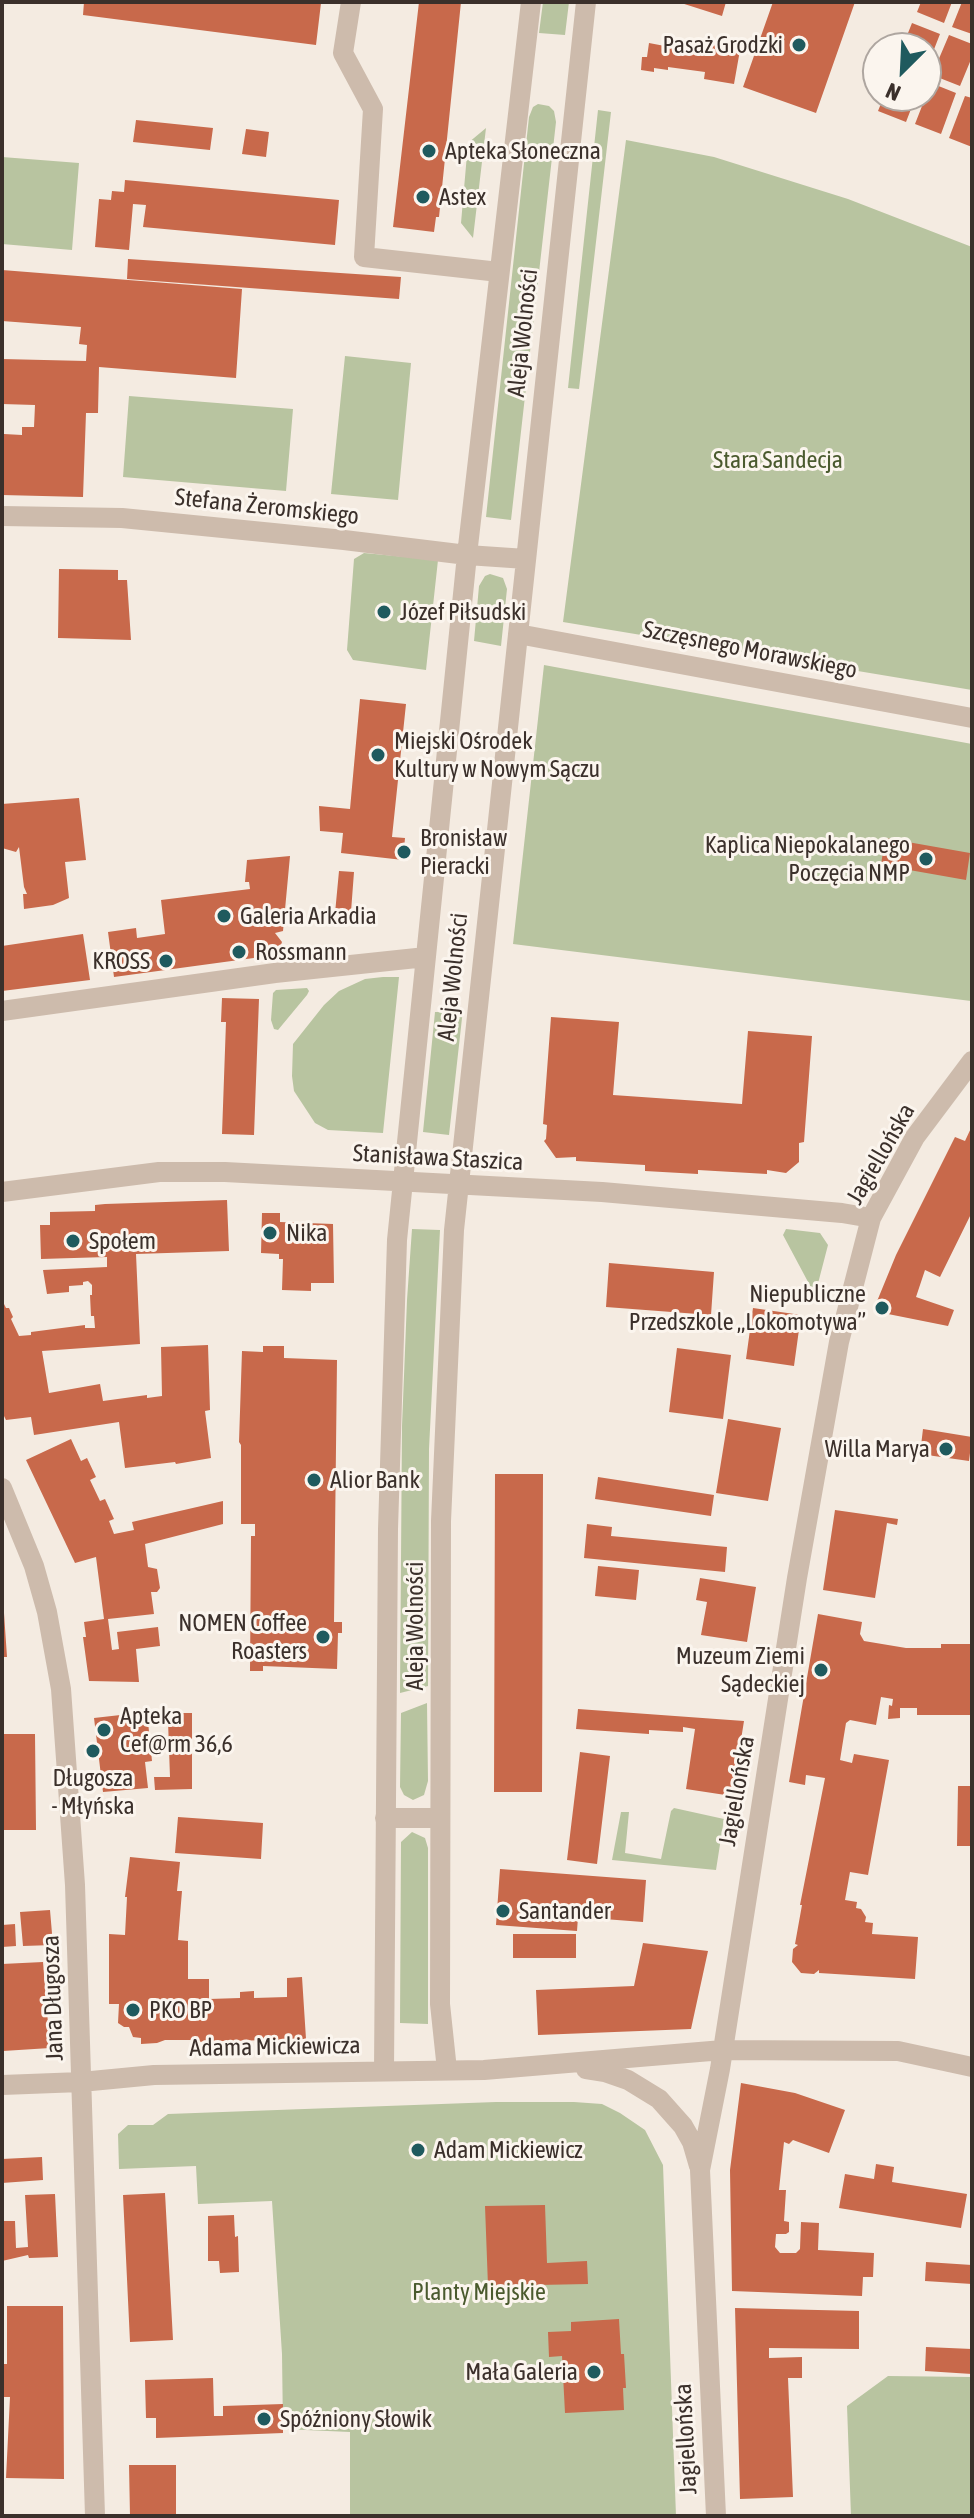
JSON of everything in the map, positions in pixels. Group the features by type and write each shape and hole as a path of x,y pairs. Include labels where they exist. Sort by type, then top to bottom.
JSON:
{"street":[{"path":"351,2 343,53 373,109 364,257 499,272"},
{"name":"Aleja Wolności","path":"384,2070 388,1513 397,1240 467,555 531,2"},
{"name":"Aleja Wolności","path":"447,2070 440,2004 441,1521 457,1186 586,2"},
{"name":"Stefana Żeromskiego","path":"2,516 122,518 526,559"},
{"name":"Szczęsnego Morawskiego","path":"518,634 972,718"},
{"path":"2,1011 275,973 426,957"},
{"name":"Jagiellońska","path":"716,2516 700,2170 723,2050 800,1562 839,1342 871,1218 915,1137 972,1061"},
{"name":"Stanisława Staszica","path":"2,1192 159,1172 225,1172 602,1192 871,1218"},
{"name":"Jana Długosza","path":"2,1488 34,1566 58,1665 75,1885 95,2516"},
{"path":"385,1818 440,1818"},
{"name":"Adama Mickiewicza","path":"2,2085 154,2075 484,2070 723,2050 898,2051 972,2067"},
{"name":"Adama Mickiewicza","path":"550,2066 605,2072 644,2088 672,2111 683,2126 692,2142 700,2170"}],"green space":[{"path":"543,2 569,2 565,35 539,33"},
{"path":"538,104 549,106 554,111 556,122 511,520 486,517 529,117 533,107"},
{"path":"598,110 611,112 579,389 568,388"},
{"path":"486,128 473,238 461,223 468,143"},
{"name":"Stara Sandecja","path":"626,140 714,157 848,199 972,247 972,690 563,622"},
{"path":"2,157 79,163 72,250 2,244"},
{"path":"345,356 411,363 398,500 331,494"},
{"path":"129,396 293,409 286,491 123,477"},
{"path":"364,553 438,560 426,670 353,660 347,650 354,559"},
{"path":"490,574 503,578 507,589 501,646 474,641 479,586"},
{"path":"544,665 972,744 971,1001 513,944"},
{"path":"399,977 383,1133 328,1130 315,1123 294,1091 293,1044 339,991 365,979"},
{"path":"307,988 307,995 278,1030 274,1029 271,1020 273,993 276,990"},
{"path":"451,1007 463,1009 449,1135 423,1132 435,1012 448,1012"},
{"path":"412,1229 440,1230 429,1449 428,1686 400,1693 402,1426"},
{"path":"786,1229 820,1233 828,1245 815,1295 783,1235"},
{"path":"427,1703 428,1781 424,1795 413,1800 404,1795 400,1787 401,1713"},
{"path":"674,1808 724,1819 716,1870 612,1860 621,1812 629,1812 625,1853 661,1859"},
{"path":"412,1832 425,1838 428,1848 428,2024 400,2023 401,1842"},
{"name":"Planty Miejskie","path":"496,2102 602,2104 645,2130 663,2165 676,2516 350,2516 350,2432 283,2429 282,2354 272,2201 198,2204 196,2166 119,2169 118,2134 128,2125 153,2125 168,2114"},
{"path":"888,2376 972,2377 972,2516 851,2516 847,2406"}],"building":[{"path":"84,2 321,3 316,45 83,15"},
{"path":"419,2 461,2 439,217 436,217 434,232 393,227"},
{"path":"678,2 726,2 722,16"},
{"name":"Pasaż Grodzki","path":"773,2 855,2 816,113 743,87"},
{"path":"921,2 952,2 944,23 917,12"},
{"path":"962,2 972,2 972,34 952,27"},
{"path":"912,23 935,32 908,32"},
{"path":"949,35 972,44 972,57 960,86 942,79 942,51"},
{"path":"694,42 740,50 734,84 704,79 705,72 668,67 668,70 654,68 654,72 641,70 642,57 647,57 649,43 693,47"},
{"path":"942,87 956,93 941,134 915,124 920,112 942,112"},
{"path":"965,96 972,98 972,147 949,138"},
{"path":"881,112 910,112 906,122"},
{"path":"136,120 213,128 210,150 133,142"},
{"path":"246,129 269,132 266,157 242,154"},
{"path":"125,180 339,200 335,245 143,227 146,205 133,204 129,250 95,247 99,199 111,200 112,191 124,192"},
{"path":"128,259 401,277 399,299 127,279"},
{"path":"2,270 242,289 236,378 99,367 98,413 86,413 83,497 2,495 4,434 22,435 22,427 34,427 35,405 2,404 2,359 86,361 87,345 79,344 81,327 2,321"},
{"path":"59,569 118,570 118,580 127,580 131,640 58,638"},
{"name":"Miejski Ośrodek Kultury w Nowym Sączu","path":"360,699 406,704 392,837 405,838 403,860 341,853 343,833 320,831 319,806 350,809"},
{"path":"79,798 86,860 65,862 69,898 53,905 24,909 23,894 27,894 19,847 16,852 2,848 2,804"},
{"name":"Kaplica Niepokalanego Poczęcia NMP","path":"885,838 970,853 966,880 881,865"},
{"name":"Galeria Arkadia","path":"290,856 283,931 275,933 282,942 278,953 269,955 260,951 261,957 114,977 108,932 136,928 137,938 165,934 161,900 250,889 249,882 245,882 247,860"},
{"path":"339,871 354,872 350,925 334,924"},
{"path":"83,934 90,980 2,991 2,946"},
{"path":"222,998 259,999 254,1135 222,1134 226,1022 221,1022"},
{"path":"551,1017 619,1022 613,1095 742,1104 748,1031 812,1036 804,1142 799,1143 799,1162 786,1173 698,1170 698,1174 645,1171 645,1165 576,1161 576,1157 556,1158 544,1141 547,1125 543,1124"},
{"path":"972,1126 972,1212 940,1277 925,1270 916,1297 954,1310 948,1326 873,1311 896,1255 955,1137 965,1141"},
{"path":"227,1200 229,1251 136,1254 140,1344 42,1351 49,1393 100,1384 103,1401 162,1396 161,1347 208,1345 210,1410 205,1411 211,1458 125,1468 119,1422 34,1435 31,1417 6,1420 2,1412 2,1300 9,1308 19,1336 85,1325 85,1328 95,1328 94,1316 91,1316 92,1285 88,1281 83,1282 83,1285 69,1286 69,1292 47,1294 43,1270 107,1267 107,1257 41,1259 40,1225 50,1225 50,1212 95,1211 95,1205 105,1204"},
{"path":"262,1213 280,1213 280,1222 333,1224 334,1283 311,1283 311,1291 282,1290 283,1259 279,1259 279,1254 261,1253"},
{"path":"609,1263 714,1272 711,1315 606,1307"},
{"path":"753,1308 801,1315 794,1366 746,1359"},
{"path":"263,1346 284,1346 284,1358 337,1360 334,1622 342,1622 342,1633 338,1633 337,1669 263,1666 263,1671 250,1671 251,1536 255,1536 255,1524 241,1524 239,1442 242,1351 263,1352"},
{"path":"677,1348 731,1355 723,1419 669,1412"},
{"path":"728,1419 781,1428 768,1501 716,1493"},
{"name":"Willa Marya","path":"923,1429 972,1437 969,1461 920,1454"},
{"path":"71,1439 81,1461 87,1458 96,1477 90,1480 100,1501 105,1499 114,1519 109,1521 114,1534 134,1530 132,1522 223,1501 223,1524 145,1544 148,1567 157,1569 160,1588 157,1592 151,1592 154,1614 108,1619 112,1650 119,1649 117,1632 158,1627 160,1646 136,1649 139,1682 89,1681 84,1622 104,1619 96,1557 75,1563 26,1460"},
{"path":"495,1474 543,1474 542,1792 494,1792"},
{"path":"598,1477 714,1495 711,1516 595,1499"},
{"path":"835,1510 898,1519 897,1525 887,1523 875,1598 823,1590"},
{"path":"587,1524 612,1527 611,1536 727,1547 725,1572 584,1558"},
{"path":"598,1566 639,1570 636,1600 595,1596"},
{"path":"700,1578 756,1587 747,1642 701,1635 707,1602 696,1600"},
{"path":"4,1613 7,1657 2,1657"},
{"path":"818,1614 862,1622 860,1634 864,1641 906,1648 972,1644 972,1715 917,1715 917,1708 900,1708 900,1718 888,1719 889,1705 892,1706 893,1699 881,1697 876,1725 850,1720 846,1723 840,1760 852,1763 854,1754 889,1760 868,1875 850,1872 845,1900 857,1902 856,1908 861,1909 866,1917 865,1922 873,1923 872,1934 918,1937 915,1979 819,1973 819,1970 814,1974 801,1973 792,1962 793,1949 798,1945 795,1944 800,1905 825,1778 806,1775 805,1785 789,1782"},
{"path":"578,1709 744,1721 732,1796 686,1789 695,1729 683,1727 683,1732 649,1730 649,1734 576,1729"},
{"path":"147,1712 152,1761 145,1762 148,1788 103,1792 94,1718"},
{"path":"175,1713 192,1713 192,1789 155,1790 154,1777 170,1777 168,1721"},
{"path":"2,1734 35,1734 36,1830 2,1830"},
{"path":"580,1752 610,1756 597,1864 567,1860"},
{"path":"958,1786 972,1786 972,1846 957,1846"},
{"path":"178,1817 263,1823 261,1859 175,1853"},
{"path":"130,1857 180,1862 177,1891 182,1891 178,1940 188,1941 188,1979 209,1979 209,1999 240,1998 240,1992 254,1991 254,1998 287,1997 287,1978 302,1977 306,2039 165,2040 141,2044 141,2038 133,2037 129,2027 118,2023 119,2004 109,2004 109,1934 125,1935 125,1897"},
{"path":"500,1869 646,1880 643,1922 578,1917 577,1931 496,1925"},
{"path":"50,1910 53,1945 23,1946 20,1912"},
{"path":"15,1924 16,1946 2,1947 2,1925"},
{"path":"513,1934 576,1934 576,1958 513,1958"},
{"path":"643,1943 708,1951 691,2029 538,2035 536,1990 634,1986"},
{"path":"43,1962 50,2048 3,2051 2,1964"},
{"path":"741,2083 795,2093 845,2110 829,2153 793,2140 789,2144 784,2142 779,2190 786,2190 784,2221 789,2222 789,2232 776,2234 775,2247 780,2253 796,2253 800,2249 801,2222 819,2223 818,2250 874,2253 873,2277 863,2277 862,2296 732,2291 730,2170"},
{"path":"42,2157 43,2180 2,2183 2,2159"},
{"path":"876,2164 894,2167 892,2182 967,2194 961,2228 839,2208 845,2174 874,2179"},
{"path":"165,2193 173,2340 130,2342 123,2195"},
{"path":"55,2194 58,2257 29,2258 28,2255 2,2261 2,2221 15,2221 16,2248 28,2247 25,2195"},
{"path":"545,2205 547,2263 587,2261 588,2284 488,2286 485,2206"},
{"path":"234,2215 239,2272 220,2273 219,2261 208,2261 208,2216"},
{"path":"926,2262 972,2265 972,2284 925,2281"},
{"path":"7,2306 63,2306 64,2479 6,2478 10,2397 2,2397 2,2364 7,2364"},
{"path":"735,2308 859,2311 859,2349 769,2348 769,2358 802,2357 802,2378 788,2378 793,2497 740,2499"},
{"name":"Mała Galeria","path":"619,2319 626,2388 623,2388 624,2410 565,2413 562,2356 549,2357 548,2332 571,2331 571,2322"},
{"path":"926,2347 972,2349 972,2374 925,2371"},
{"path":"213,2378 214,2416 223,2416 223,2406 283,2404 283,2433 156,2438 156,2418 146,2418 145,2380"},
{"path":"129,2465 176,2465 176,2516 130,2516"}],"place":[{"name":"Pasaż Grodzki","path":"799,45"},
{"name":"Apteka Słoneczna","path":"429,151"},
{"name":"Astex","path":"423,197"},
{"name":"Józef Piłsudski","path":"384,612"},
{"name":"Miejski Ośrodek Kultury w Nowym Sączu","path":"378,755"},
{"name":"Bronisław Pieracki","path":"404,852"},
{"name":"Kaplica Niepokalanego Poczęcia NMP","path":"926,859"},
{"name":"Galeria Arkadia","path":"224,916"},
{"name":"Rossmann","path":"239,952"},
{"name":"KROSS","path":"166,961"},
{"name":"Nika","path":"270,1233"},
{"name":"Społem","path":"73,1241"},
{"name":"Niepubliczne Przedszkole „Lokomotywa”","path":"882,1308"},
{"name":"Willa Marya","path":"946,1449"},
{"name":"Alior Bank","path":"314,1480"},
{"name":"NOMEN Coffee Roasters","path":"323,1637"},
{"name":"Muzeum Ziemi Sądeckiej","path":"821,1670"},
{"name":"Apteka Cef@rm 36,6","path":"104,1730"},
{"name":"Długosza - Młyńska","path":"93,1751"},
{"name":"Santander","path":"503,1911"},
{"name":"PKO BP","path":"133,2010"},
{"name":"Adam Mickiewicz","path":"418,2150"},
{"name":"Mała Galeria","path":"594,2372"},
{"name":"Spóźniony Słowik","path":"264,2419"}]}
